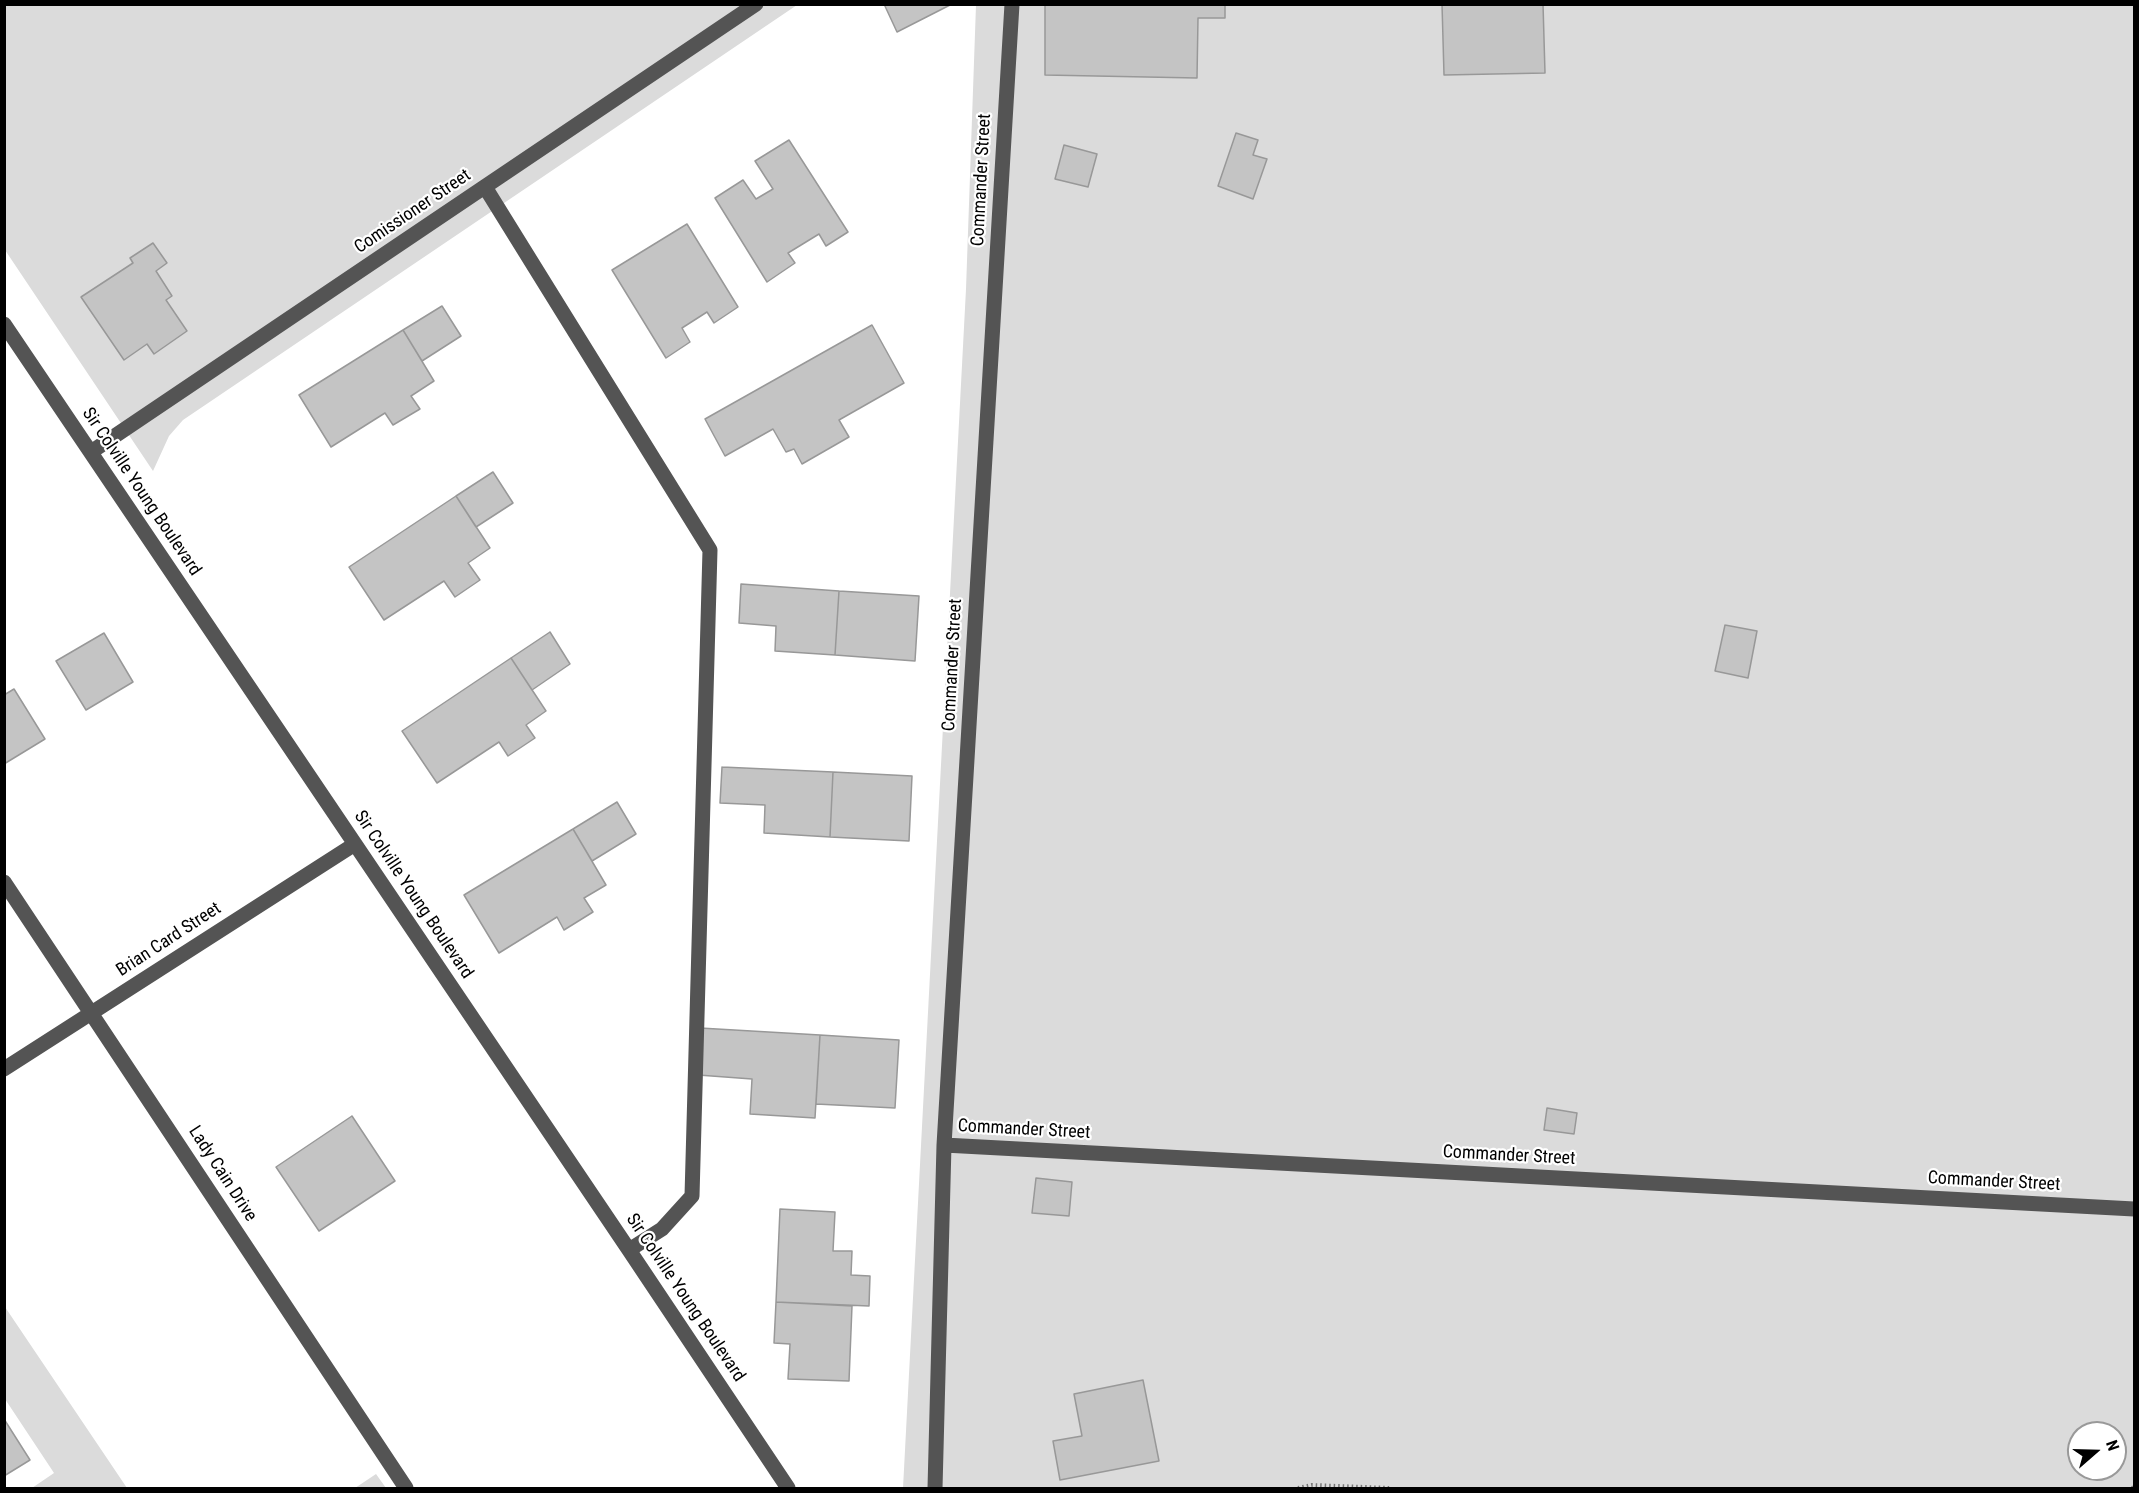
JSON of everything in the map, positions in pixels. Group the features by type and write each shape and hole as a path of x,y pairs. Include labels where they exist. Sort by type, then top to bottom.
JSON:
{"street":[{"name":"Comissioner Street","path":"91,452 756,4"},
{"name":"Commander Street","path":"1012,4 944,1145 2134,1209"},
{"path":"485,187 710,550 692,1196 662,1229 630,1250"},
{"name":"Sir Colville Young Boulevard","path":"4,324 630,1250 788,1488"},
{"name":"Brian Card Street","path":"4,1068 354,844"},
{"name":"Lady Cain Drive","path":"4,882 406,1488"},
{"path":"935,1488 944,1145"}],"path":[{"path":"1298,1488 1312,1485 1390,1488"}],"shaded area":[{"path":"4,5 797,5 183,420 169,436 153,471 5,250"},
{"path":"976,5 2134,5 2134,1488 903,1488 966,289"},
{"path":"4,1307 127,1488 32,1488 54,1473 5,1399"},
{"path":"376,1474 386,1488 355,1488"}],"building":[{"path":"884,4 952,4 897,32"},
{"path":"1045,4 1225,4 1225,18 1198,18 1197,78 1045,75"},
{"path":"1442,4 1543,4 1545,73 1444,75"},
{"path":"1236,133 1258,140 1253,155 1267,159 1253,199 1218,186"},
{"path":"789,140 848,232 826,246 819,234 788,253 795,263 767,282 715,198 743,180 756,199 773,189 755,161"},
{"path":"1064,145 1097,154 1088,187 1055,179"},
{"path":"687,224 738,307 714,323 707,312 682,328 690,342 666,358 612,270"},
{"path":"153,243 167,263 156,271 172,296 166,300 187,331 154,354 147,344 124,360 81,297 133,263 130,258"},
{"path":"442,306 461,336 422,361 403,330"},
{"path":"872,325 904,383 839,420 849,437 802,464 794,449 786,452 773,429 725,456 705,419"},
{"path":"403,330 434,381 411,396 420,409 393,425 385,413 331,447 299,395"},
{"path":"493,472 513,503 476,527 456,496"},
{"path":"456,496 490,548 468,563 480,580 455,597 444,581 384,620 349,567"},
{"path":"741,584 839,591 835,655 775,651 776,626 739,623"},
{"path":"839,591 919,596 915,661 835,655"},
{"path":"1725,625 1757,631 1748,678 1715,671"},
{"path":"550,632 570,664 532,690 511,658"},
{"path":"104,633 133,682 86,710 56,661"},
{"path":"511,658 546,711 526,725 535,738 508,756 499,742 437,783 402,731"},
{"path":"14,689 45,739 4,764 4,695"},
{"path":"722,767 833,772 830,837 764,833 765,805 720,803"},
{"path":"833,772 912,776 909,841 830,837"},
{"path":"617,802 636,834 592,861 573,829"},
{"path":"573,829 606,885 584,898 593,912 564,930 557,917 499,953 464,895"},
{"path":"700,1028 820,1035 815,1118 750,1114 752,1079 698,1075"},
{"path":"820,1035 899,1040 895,1108 816,1104"},
{"path":"1547,1108 1577,1113 1574,1134 1544,1130"},
{"path":"352,1116 395,1181 319,1231 276,1167"},
{"path":"1036,1178 1072,1182 1069,1216 1032,1213"},
{"path":"780,1209 835,1212 833,1251 852,1251 851,1275 870,1276 869,1306 776,1302"},
{"path":"776,1302 852,1306 849,1381 788,1379 790,1344 774,1343"},
{"path":"1143,1380 1159,1461 1060,1480 1053,1441 1082,1436 1074,1394"},
{"path":"4,1419 30,1460 4,1476"}]}
